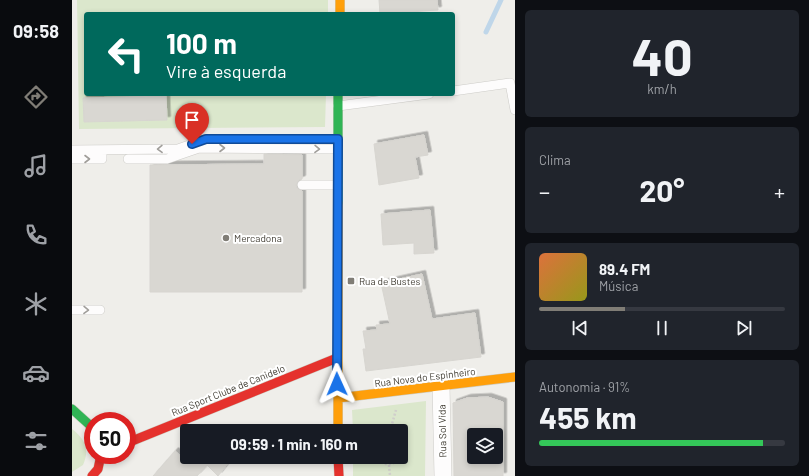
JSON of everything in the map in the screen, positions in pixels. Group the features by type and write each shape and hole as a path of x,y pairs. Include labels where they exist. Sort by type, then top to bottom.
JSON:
{"main road":[{"path":"340,0 340,12"},
{"path":"338,96 338,424"},
{"name":"Rua Sport Clube de Canidelo","path":"136,439 337,358"},
{"name":"Rua Nova do Espinheiro","path":"338,398 515,377"},
{"path":"72,410 84,419"},
{"path":"92,476 98,469 99,464"},
{"path":"338,464 338,476"}],"street":[{"name":"Rua Sol Vida","path":"441,386 443,476"}],"lane":[{"path":"455,91 510,83 515,108"},
{"path":"338,106 414,96"},
{"path":"72,150 178,149 206,139 338,139"},
{"path":"128,159 167,159 199,148 297,151 338,150"},
{"path":"72,159 102,159 102,150"},
{"path":"302,185 338,185"},
{"path":"72,310 100,310"}],"path":[{"path":"389,464 390,476"}],"green space":[{"path":"77,0 328,0 328,12 84,12 84,96 326,96 325,127 79,129"},
{"path":"426,401 425,476 353,476 353,464 408,464 408,424 353,424 352,410"},
{"path":"72,429 84,443 84,462 83,465 72,472"}],"building":[{"path":"379,0 437,0 438,10 380,12"},
{"path":"166,96 167,120 84,122 83,98"},
{"path":"424,135 428,155 415,157 419,178 379,185 374,144"},
{"name":"Mercadona","path":"264,154 302,155 302,179 299,180 296,185 297,188 302,191 302,292 150,292 150,165 264,164"},
{"path":"430,210 434,253 414,254 414,243 383,245 381,214"},
{"path":"422,274 432,319 475,313 481,357 366,371 363,349 366,349 363,331 377,330 376,325 390,324 381,283"},
{"path":"488,397 503,402 503,428 467,428 467,464 503,464 503,476 454,476 453,403 467,398"},
{"path":"175,451 180,456 180,464 227,464 218,476 207,465 197,476 153,476"}],"waterway":[{"path":"486,32 501,0"}],"traffic: fast":[{"path":"338,96 338,203"},
{"path":"72,409 84,420"}],"traffic: slow":[{"path":"340,0 340,12"},
{"path":"338,203 338,424"},
{"path":"338,398 515,377"}],"traffic: jam":[{"path":"136,439 337,358"},
{"path":"92,476 98,469 99,464"},
{"path":"338,464 339,476"}],"place":[{"name":"Mercadona","path":"226,238"},
{"name":"Rua de Bustes","path":"351,281"}],"route":[{"path":"192,144 206,139 338,139 337,384"}]}
